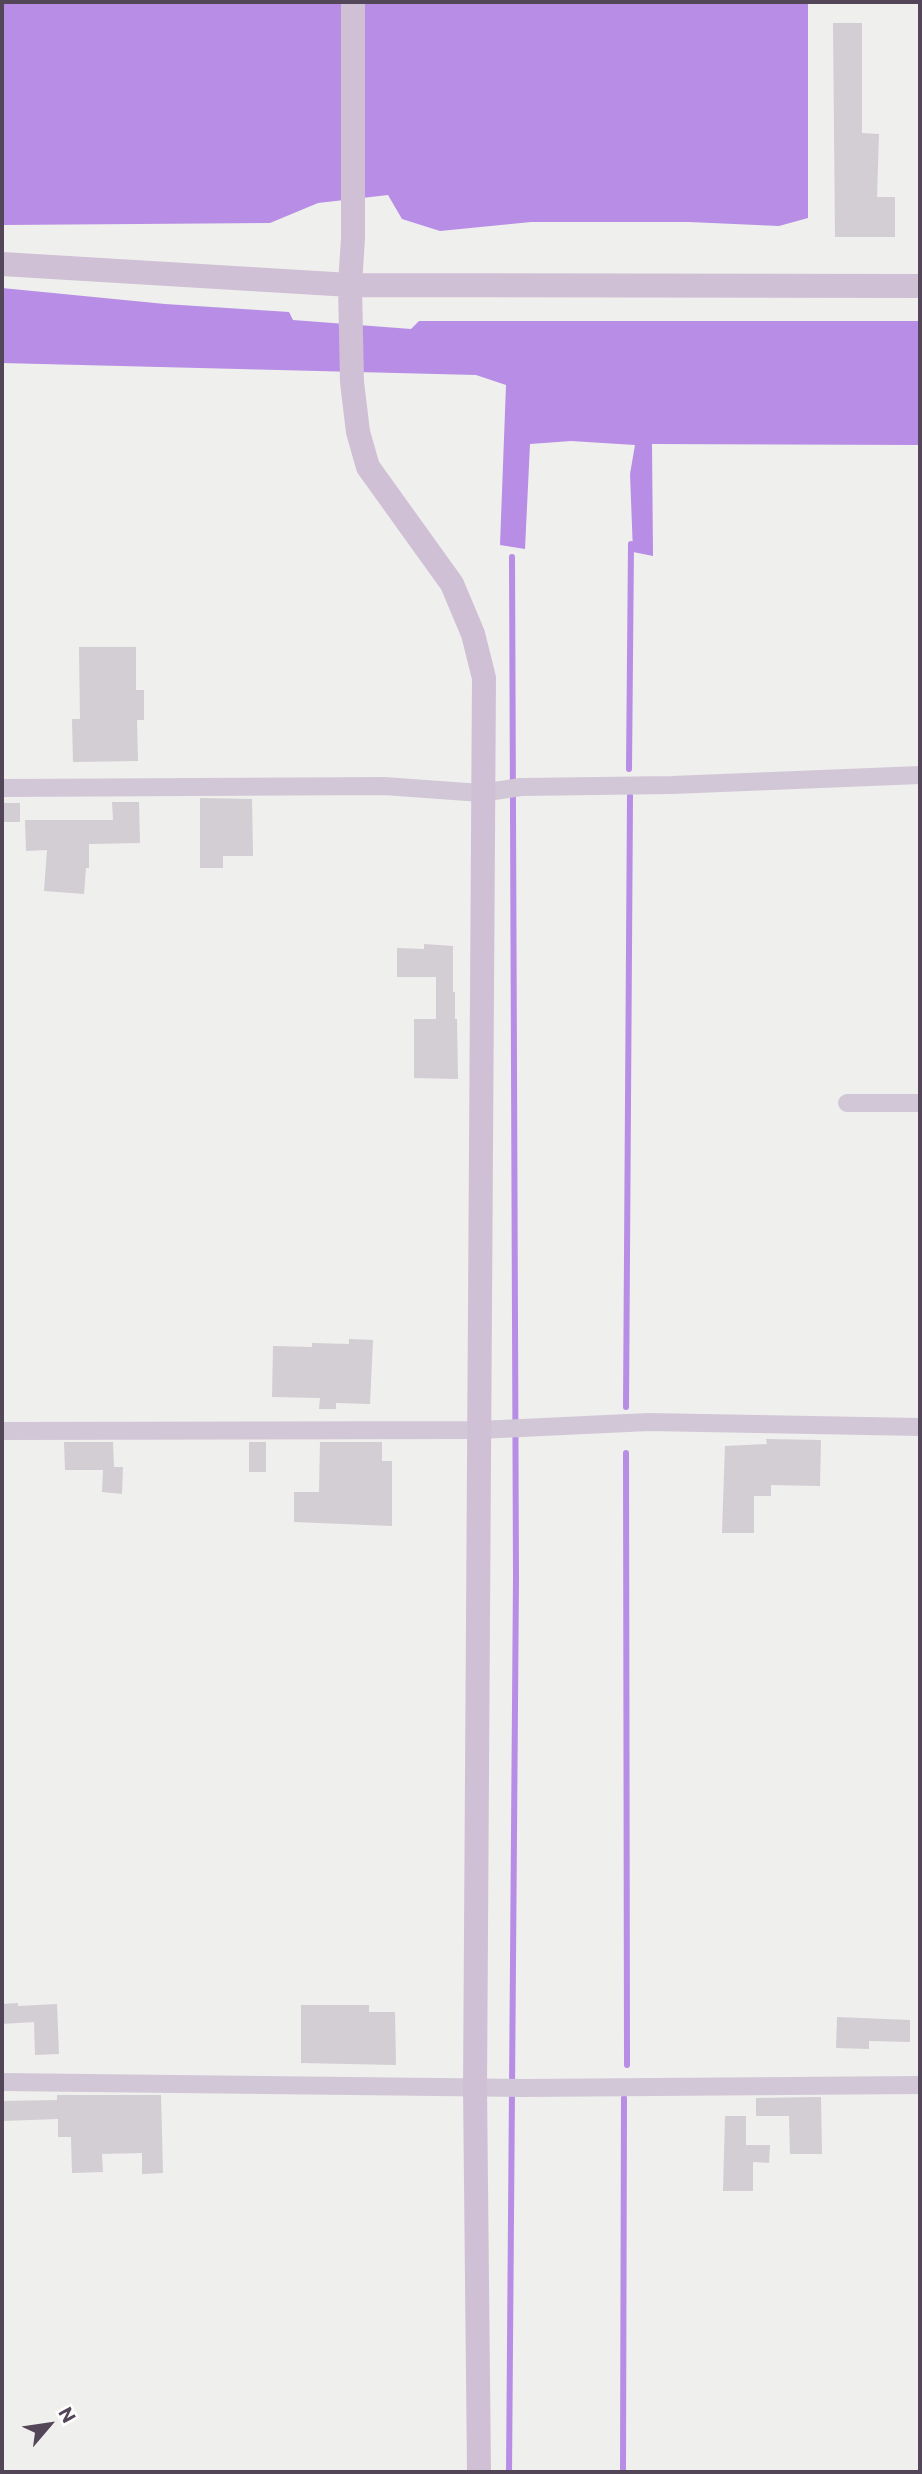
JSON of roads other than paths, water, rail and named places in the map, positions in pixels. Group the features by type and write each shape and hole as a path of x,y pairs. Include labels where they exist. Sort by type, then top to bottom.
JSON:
{"street":[{"path":"353,2 350,285 352,382 358,432 368,467 452,584 473,634 484,678 481,793 479,1430 479,2472"},
{"path":"2,264 350,285 920,286"},
{"path":"2,788 384,786 481,793 521,787 672,785 920,775"},
{"path":"847,1103 920,1103"},
{"path":"2,1431 479,1430 649,1422 920,1427"},
{"path":"2,2082 523,2088 920,2085"}],"waterway":[{"path":"629,769 631,544"},
{"path":"509,2472 516,1577 512,557"},
{"path":"626,1407 630,796"},
{"path":"626,1453 627,2065"},
{"path":"623,2472 624,2098"}]}
